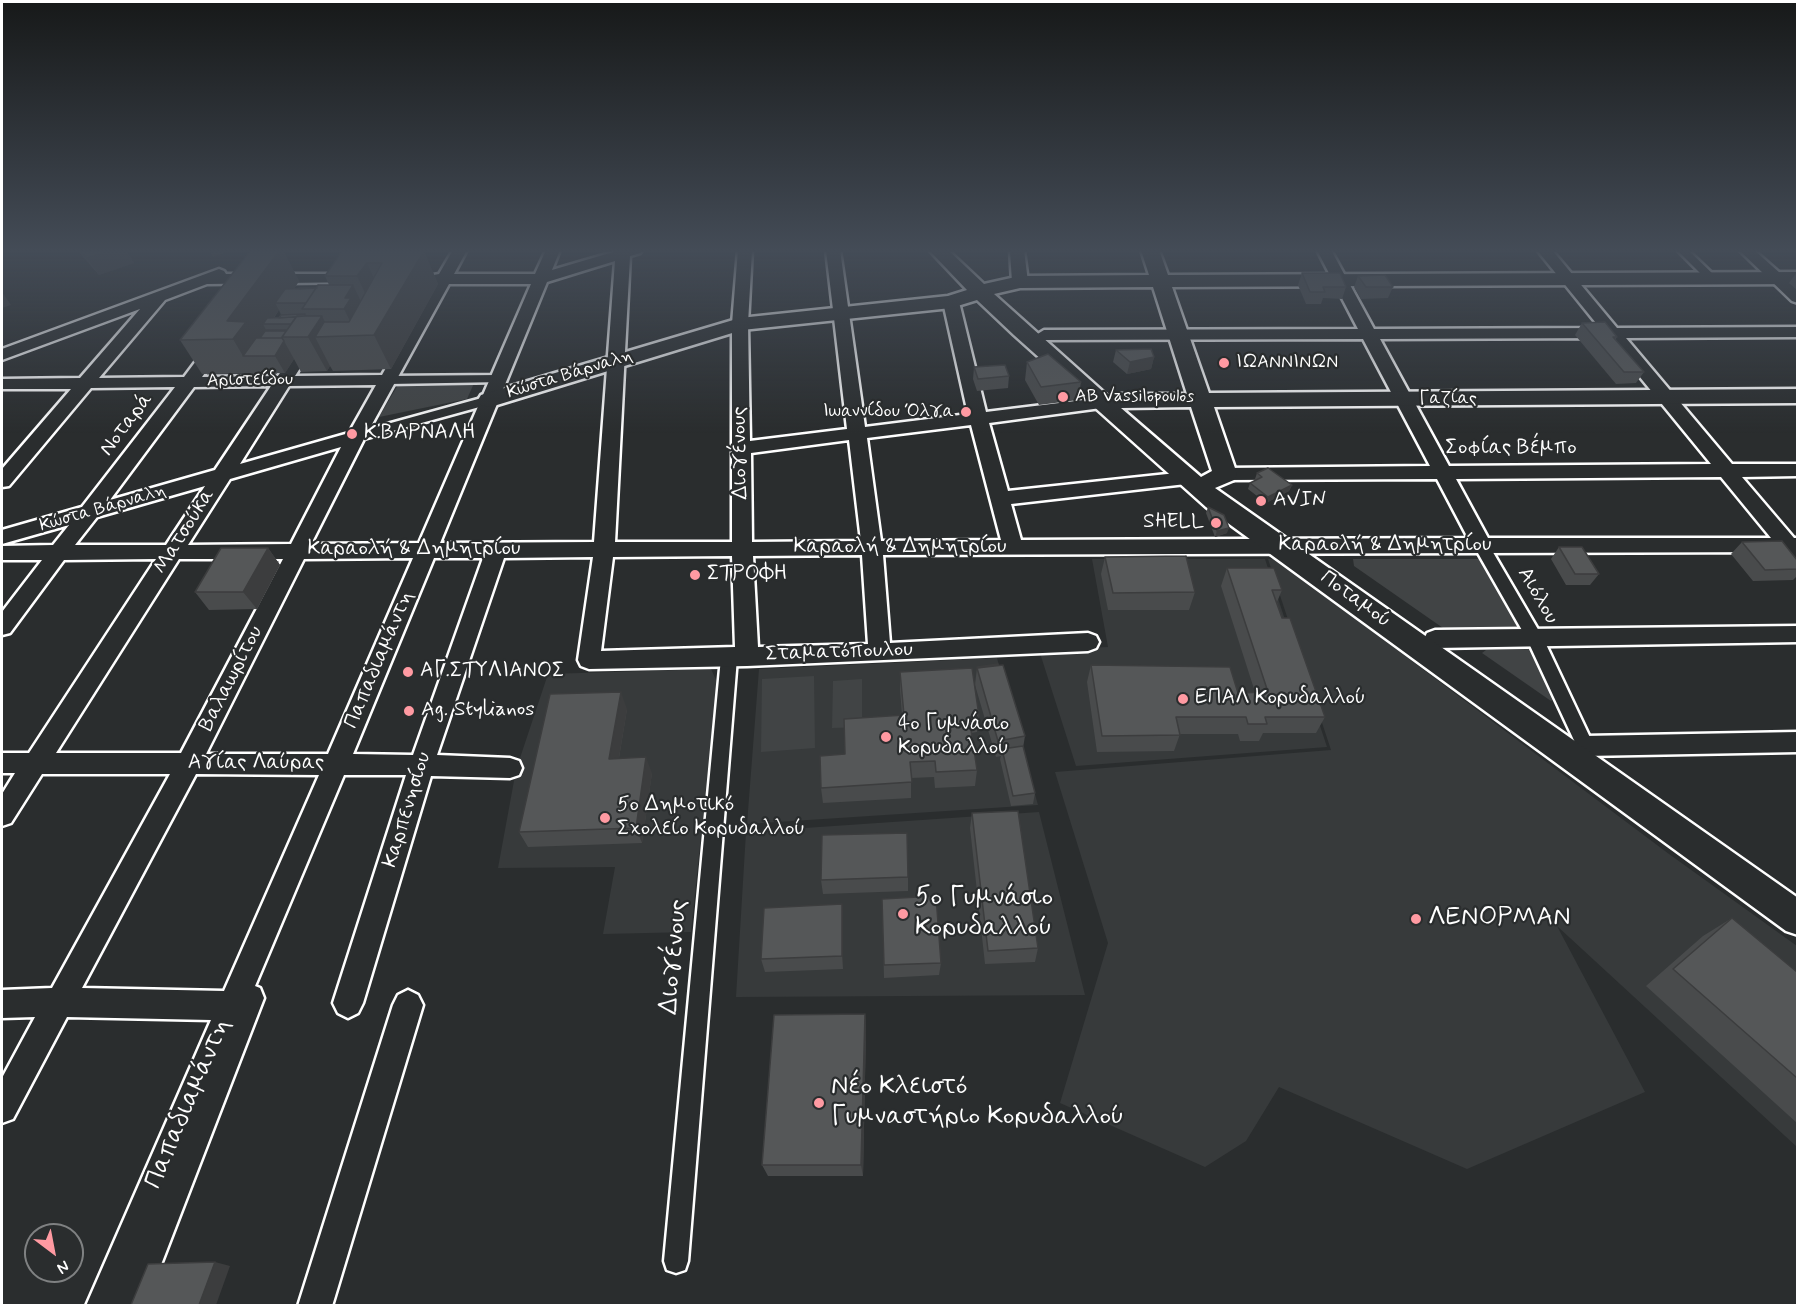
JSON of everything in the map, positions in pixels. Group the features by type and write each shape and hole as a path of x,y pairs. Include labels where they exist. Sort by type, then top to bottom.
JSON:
{"street":[{"path":"2,355 121,311"},
{"path":"2,481 147,311"},
{"name":"Βαλαωρίτου","path":"2,1108 57,1002 189,764 356,437 426,311"},
{"name":"Παπαδιαμάντη","path":"127,1305 248,1003 335,764 527,311"},
{"path":"604,549 617,361 623,311"},
{"name":"Διογένους","path":"676,1261 738,657 742,549 741,311"},
{"name":"Κώστα Βάρναλη","path":"2,537 489,400 740,324 853,311"},
{"path":"953,311 978,417 1013,547"},
{"name":"Ποταμού","path":"1004,311 1107,401 1218,478 1292,546 1797,919"},
{"name":"Ποταμού","path":"1025,311 1044,335 1107,401 1186,478 1226,509 1292,546 1435,639 1797,897"},
{"path":"1170,311 1199,400 1218,478"},
{"name":"Αιόλου","path":"1357,311 1482,546 1535,639 1586,746"},
{"path":"1595,311 1726,470 1795,549"},
{"path":"842,312 872,548 880,652"},
{"name":"Ματσούκα","path":"2,815 173,552 219,476 326,316"},
{"path":"1044,335 1797,332"},
{"name":"Νοταρά","path":"2,627 225,335"},
{"name":"Αριστείδου","path":"2,384 498,379"},
{"name":"Γαζίας","path":"1107,401 1797,396"},
{"path":"742,448 1107,401"},
{"name":"Σοφίας Βέμπο","path":"1218,478 1442,471 1797,470"},
{"path":"1000,499 1186,478"},
{"name":"Καραολή & Δημητρίου","path":"2,553 1292,546 1795,549"},
{"name":"Σταματόπουλου","path":"604,549 589,660 880,652 1088,642"},
{"name":"Καρπενησίου","path":"348,1003 421,765 496,550"},
{"path":"1435,639 1797,634"},
{"path":"1586,746 1797,742"},
{"name":"Αγίας Λαύρας","path":"2,763 335,764 510,768"},
{"name":"Παπαδιαμάντη","path":"103,1305 319,805"},
{"path":"2,1004 57,1002 231,1006"},
{"path":"315,1305 408,1005"}],"shaded area":[{"path":"401,380 475,381 467,399 379,417"},
{"name":"ΕΠΑΛ Κορυδαλλού","path":"1092,559 1265,559 1327,747 1076,766 1039,650 1108,647"},
{"path":"1268,559 1276,559 1669,854 1797,946 1797,1147 1557,926 1645,1092 1467,1169 1279,1087 1246,1141 1205,1167 1060,1103 1108,943 1055,772 1331,750"},
{"path":"1353,559 1481,559 1520,629 1443,628 1354,566"},
{"path":"1530,649 1556,698 1551,701 1482,653 1486,650"},
{"name":"4ο Γυμνάσιο Κορυδαλλού","path":"997,658 1038,805 747,824 759,669"},
{"name":"5ο Δημοτικό Σχολείο Κορυδαλλού","path":"711,669 717,682 691,932 603,934 615,867 498,868 516,770 548,674"},
{"path":"814,676 815,748 761,752 762,679"},
{"path":"862,679 862,727 832,728 833,681"},
{"name":"5ο Γυμνάσιο Κορυδαλλού","path":"1039,812 1085,995 736,997 746,832"}],"building":[{"path":"203,311 234,311 227,321 246,322 233,339 180,340"},
{"path":"355,311 388,311 374,335 315,337 324,322 349,322"},
{"path":"305,314 305,316 279,318 281,315"},
{"path":"297,316 322,316 308,337 282,337"},
{"path":"296,317 291,324 263,324 267,318"},
{"path":"1605,322 1617,337 1613,337 1644,372 1624,372 1582,323"},
{"path":"265,331 286,331 282,338 260,338"},
{"path":"256,338 282,338 284,341 275,356 243,356"},
{"path":"1151,349 1154,357 1130,362 1116,350"},
{"path":"1048,354 1081,382 1041,387 1027,362"},
{"path":"1005,365 1009,376 978,379 974,367"},
{"path":"1268,468 1292,485 1268,497 1250,483 1262,477 1257,473"},
{"path":"1208,507 1224,515 1229,528 1217,531"},
{"path":"1782,541 1797,560 1797,569 1765,570 1742,542"},
{"path":"1559,547 1582,547 1599,574 1575,574"},
{"path":"221,548 268,548 243,592 195,592"},
{"path":"1186,556 1195,592 1113,593 1105,557"},
{"path":"1227,568 1274,568 1282,590 1272,590 1282,618 1290,618 1325,717 1265,717 1267,724 1248,724 1246,717 1176,717 1180,735 1102,736 1091,665 1230,667 1238,693 1268,692"},
{"path":"1003,665 1025,736 998,741 977,668"},
{"path":"972,668 979,716 969,717 977,770 936,772 935,761 910,762 912,782 821,788 820,756 845,754 844,719 904,715 900,672"},
{"path":"621,692 609,759 646,757 636,828 519,832 550,694"},
{"path":"1023,746 1035,793 1013,796 1002,749"},
{"path":"1018,811 1038,948 988,951 972,813"},
{"path":"907,833 908,877 821,880 822,835"},
{"path":"936,896 941,963 884,965 882,899"},
{"path":"842,904 842,956 761,959 764,908"},
{"path":"1732,918 1797,972 1797,1078 1673,969"},
{"name":"Νέο Κλειστό Γυμναστήριο Κορυδαλλού","path":"865,1014 861,1165 762,1165 774,1015"},
{"path":"215,1262 199,1305 131,1305 148,1264"}],"place":[{"name":"ΙΩΑΝΝΙΝΩΝ","path":"1224,363"},
{"name":"AB Vassilopoulos","path":"1063,397"},
{"name":"Ιωαννίδου Όλγα","path":"966,412"},
{"name":"Κ.ΒΑΡΝΑΛΗ","path":"352,434"},
{"name":"AVIN","path":"1261,501"},
{"name":"SHELL","path":"1216,523"},
{"name":"ΣΤΡΟΦΗ","path":"695,575"},
{"name":"ΑΓ.ΣΤΥΛΙΑΝΟΣ","path":"408,672"},
{"name":"ΕΠΑΛ Κορυδαλλού","path":"1183,699"},
{"name":"Ag. Stylianos","path":"409,711"},
{"name":"4ο Γυμνάσιο Κορυδαλλού","path":"886,737"},
{"name":"5ο Δημοτικό Σχολείο Κορυδαλλού","path":"605,818"},
{"name":"5ο Γυμνάσιο Κορυδαλλού","path":"903,914"},
{"name":"ΛΕΝΟΡΜΑΝ","path":"1416,919"},
{"name":"Νέο Κλειστό Γυμναστήριο Κορυδαλλού","path":"819,1103"}]}
